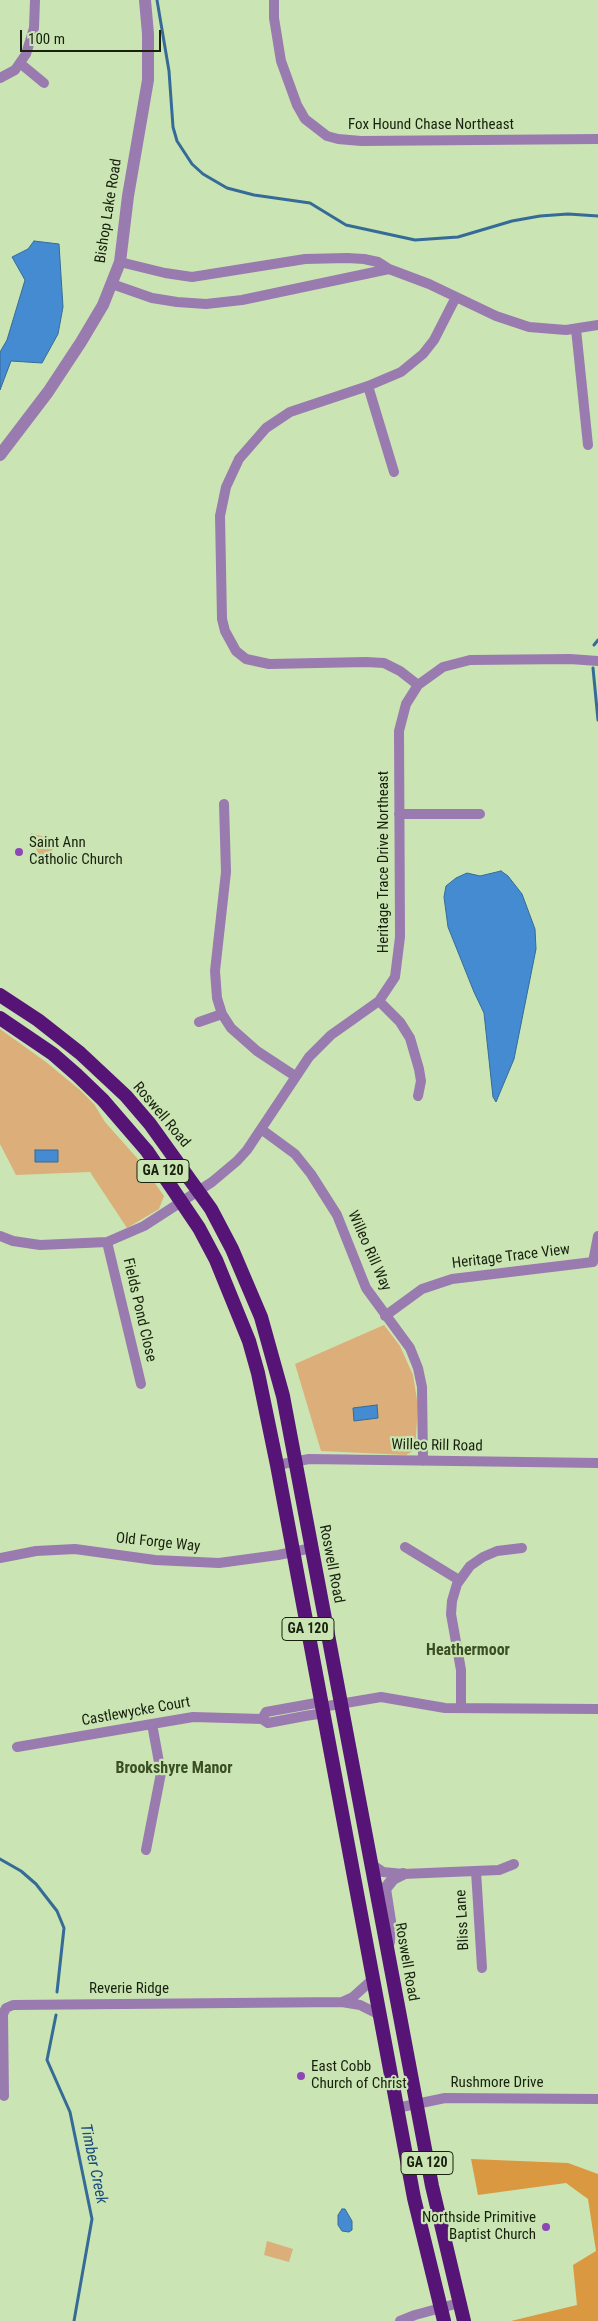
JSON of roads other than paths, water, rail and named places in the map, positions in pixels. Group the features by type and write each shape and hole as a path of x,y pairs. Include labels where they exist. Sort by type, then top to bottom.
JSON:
{"highway":[{"name":"Roswell Road","path":"0,995 38,1020 109,1080 150,1124 199,1191 232,1249 261,1317 277,1371 312,1548 440,2228 464,2321"},
{"name":"GA 120","path":"0,1018 53,1054 103,1100 148,1151 183,1201 216,1260 249,1340 277,1465 414,2198 442,2314"}],"street":[{"path":"0,78 21,64 30,44 34,28 35,0"},
{"name":"Bishop Lake Road","path":"0,455 48,392 94,320 112,284 120,262 128,196 148,80 148,34 145,0"},
{"name":"Fox Hound Chase Northeast","path":"274,0 274,18 281,61 297,106 305,120 327,136 361,141 598,139"},
{"path":"21,64 44,83"},
{"path":"120,262 165,273 192,277 319,258 364,260 378,262 389,269 429,284 496,316 529,327 553,330 576,329 598,325"},
{"path":"112,284 152,298 206,304 250,298 389,269"},
{"path":"418,685 393,667 376,662 256,662 246,659 236,651 229,642 224,625 220,516 226,487 239,459 266,428 290,412 368,386 402,372 423,354 434,340 456,297"},
{"path":"576,329 588,445"},
{"path":"368,386 394,472"},
{"name":"Heritage Trace Drive Northeast","path":"107,1242 144,1226 199,1191 237,1161 261,1129 295,1076 320,1045 379,1001 395,977 400,937 399,731 406,704 418,685 443,667 470,660 570,659 598,661"},
{"path":"224,804 226,872 215,971 216,998 222,1014 231,1028 248,1044 295,1076"},
{"path":"399,814 480,814"},
{"path":"379,1001 400,1022 410,1038 420,1069 421,1081 418,1096"},
{"path":"200,1022 222,1014"},
{"name":"Willeo Rill Way","path":"261,1129 295,1154 316,1182 337,1215 366,1288 410,1348 421,1377 424,1412 423,1461"},
{"path":"0,1236 13,1241 40,1245 107,1242"},
{"name":"Heritage Trace View","path":"385,1316 422,1290 452,1279 593,1262 598,1236"},
{"name":"Fields Pond Close","path":"107,1242 141,1384"},
{"name":"Willeo Rill Road","path":"277,1465 309,1459 598,1463"},
{"path":"406,1547 460,1580"},
{"name":"Old Forge Way","path":"0,1558 36,1551 75,1549 155,1560 220,1563 312,1548"},
{"path":"461,1708 461,1670 451,1614 454,1595 460,1580 470,1566 483,1557 497,1551 522,1548"},
{"path":"322,1707 341,1703 392,1698 439,1707 598,1709"},
{"name":"Castlewycke Court","path":"17,1747 201,1716 262,1719 268,1723 318,1714 322,1707"},
{"path":"146,1850 161,1773 152,1724"},
{"name":"Bliss Lane","path":"371,1864 383,1872 402,1874 499,1870 514,1864"},
{"name":"Bliss Lane","path":"476,1871 482,1968"},
{"path":"388,1957 390,1921 386,1889 394,1879 402,1874"},
{"path":"342,2002 353,1997 373,1979"},
{"name":"Reverie Ridge","path":"4,2096 3,2014 6,2008 13,2005 342,2002 360,2005 380,2015"},
{"name":"Rushmore Drive","path":"397,2108 445,2098 598,2099"},
{"path":"400,2321 442,2314 459,2304"}],"water":[{"path":"34,241 59,244 63,307 58,334 42,363 11,361 0,390 0,352 7,340 25,280 12,257 28,249"},
{"path":"501,871 508,876 522,894 535,929 536,949 514,1059 496,1102 493,1097 484,1013 448,927 444,897 446,886 456,878 467,873 480,876"},
{"path":"35,1150 58,1150 58,1162 35,1162"},
{"path":"377,1405 378,1418 354,1421 353,1408"},
{"path":"342,2209 345,2209 352,2221 352,2230 349,2232 342,2231 338,2225 338,2215"}],"waterway":[{"path":"157,0 169,71 173,127 177,141 192,164 203,174 227,188 254,195 310,203 346,225 415,240 458,237 512,221 540,216 568,214 598,216"},
{"path":"594,645 598,640"},
{"path":"593,668 598,720"},
{"name":"Timber Creek","path":"0,1859 21,1871 36,1884 57,1911 64,1928 57,1992"},
{"name":"Timber Creek","path":"56,2015 47,2060 70,2112 92,2219 74,2321"}],"place":[{"name":"Saint Ann Catholic Church","path":"19,852"},
{"name":"East Cobb Church of Christ","path":"301,2076"},
{"name":"Northside Primitive Baptist Church","path":"546,2227"}],"district":[{"name":"Heathermoor","path":"468,1651"},
{"name":"Brookshyre Manor","path":"174,1769"}]}
